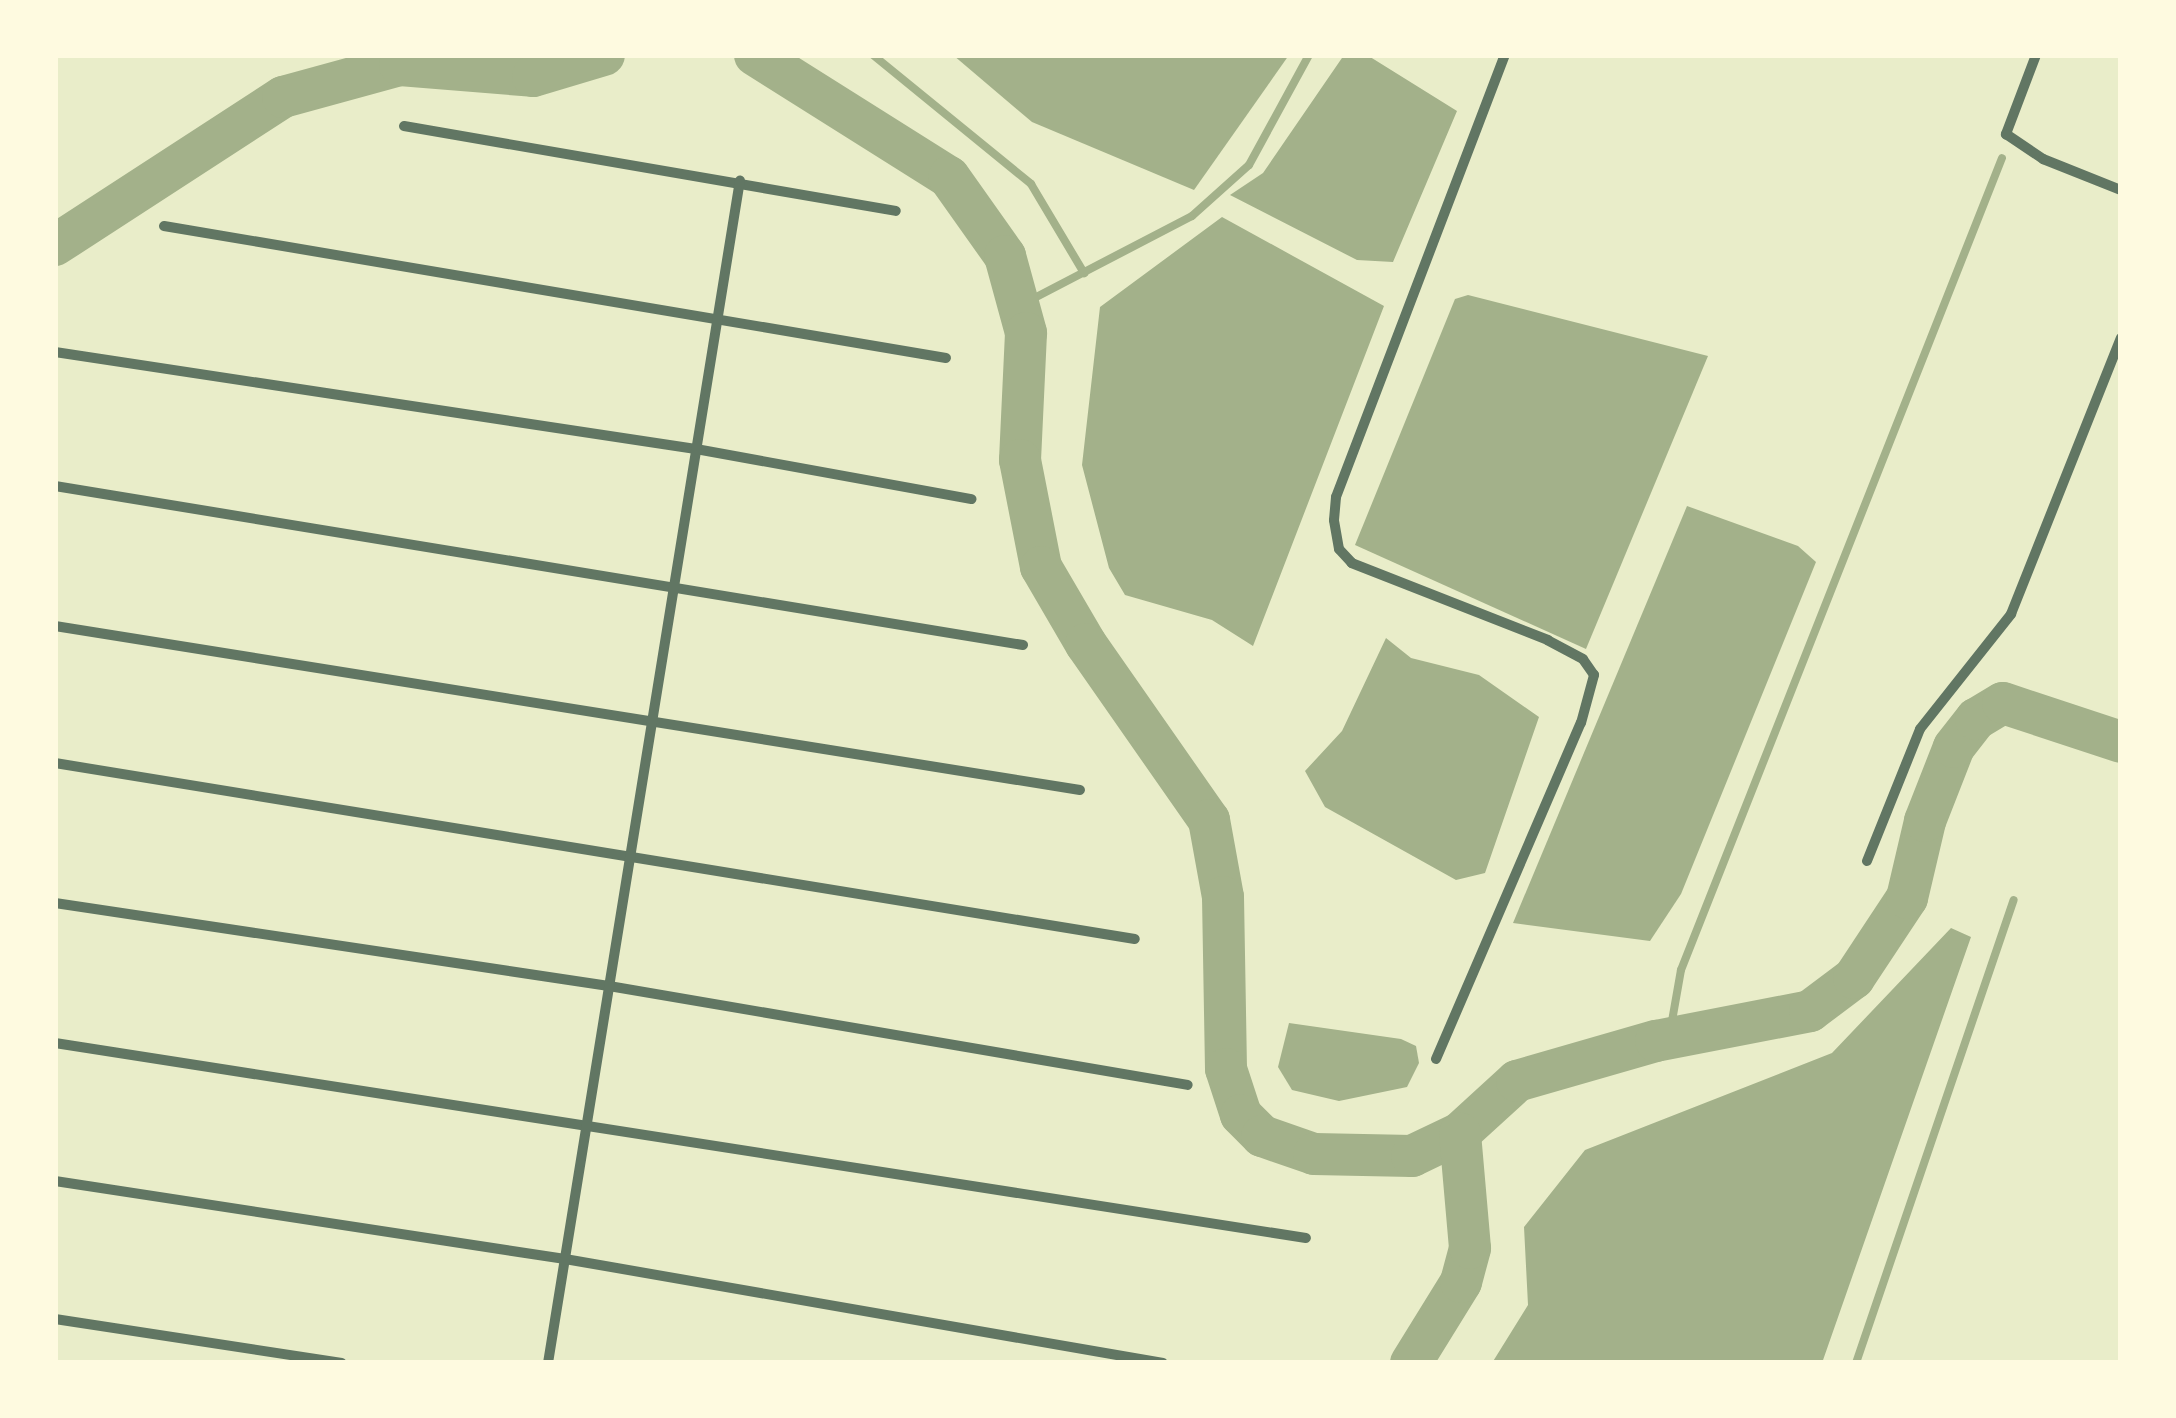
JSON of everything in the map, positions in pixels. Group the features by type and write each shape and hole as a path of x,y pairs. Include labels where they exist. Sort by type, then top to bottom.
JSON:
{"street":[{"path":"1436,1058 1581,723 1594,674 1583,659 1548,640 1352,562 1339,549 1334,520 1336,497 1505,55"},
{"path":"2036,55 2006,134 2044,159 2121,190"},
{"path":"404,126 740,180 896,211"},
{"path":"548,1363 740,180"},
{"path":"164,226 718,315 946,358"},
{"path":"1867,861 1920,729 2011,614 2121,338"},
{"path":"55,352 696,450 972,499"},
{"path":"55,486 674,584 1023,645"},
{"path":"55,626 653,717 1080,790"},
{"path":"55,763 631,852 1135,939"},
{"path":"55,903 609,986 1188,1085"},
{"path":"55,1043 1306,1238"},
{"path":"55,1180 565,1259 1163,1363"},
{"path":"55,1319 342,1363"}],"shaded area":[{"path":"953,55 1289,55 1194,190 1032,122"},
{"path":"1344,55 1367,55 1457,111 1393,262 1357,260 1230,195 1263,173"},
{"path":"1222,217 1384,306 1253,646 1212,620 1125,595 1109,568 1082,465 1100,307"},
{"path":"1468,295 1708,356 1586,649 1355,545 1455,299"},
{"path":"1687,506 1798,546 1816,562 1681,894 1650,941 1513,923"},
{"path":"1386,638 1411,658 1479,675 1539,717 1485,873 1456,880 1325,807 1305,771 1342,731"},
{"path":"1951,928 1971,937 1822,1363 1492,1363 1528,1305 1524,1227 1585,1150 1832,1053"},
{"path":"1289,1023 1401,1039 1416,1046 1419,1063 1407,1087 1339,1101 1292,1090 1278,1067"}],"waterway":[{"path":"374,72 379,55"},
{"path":"55,245 283,97 400,65 533,76 604,55"},
{"path":"755,55 949,177 1005,256 1026,333 1020,460 1041,567 1086,644 1209,820 1223,897 1226,1069 1241,1115 1262,1136 1314,1154 1412,1156 1460,1133 1517,1081 1656,1041 1810,1011 1854,978 1907,898 1925,821 1954,747 1976,719 2003,703 2121,742"},
{"path":"775,65 780,55"},
{"path":"873,55 1031,184 1084,273"},
{"path":"1019,306 1192,216 1249,165 1309,55"},
{"path":"1669,1038 1681,970 2002,158"},
{"path":"1856,1363 2014,900"},
{"path":"1411,1363 1461,1282 1470,1248 1460,1133"}]}
